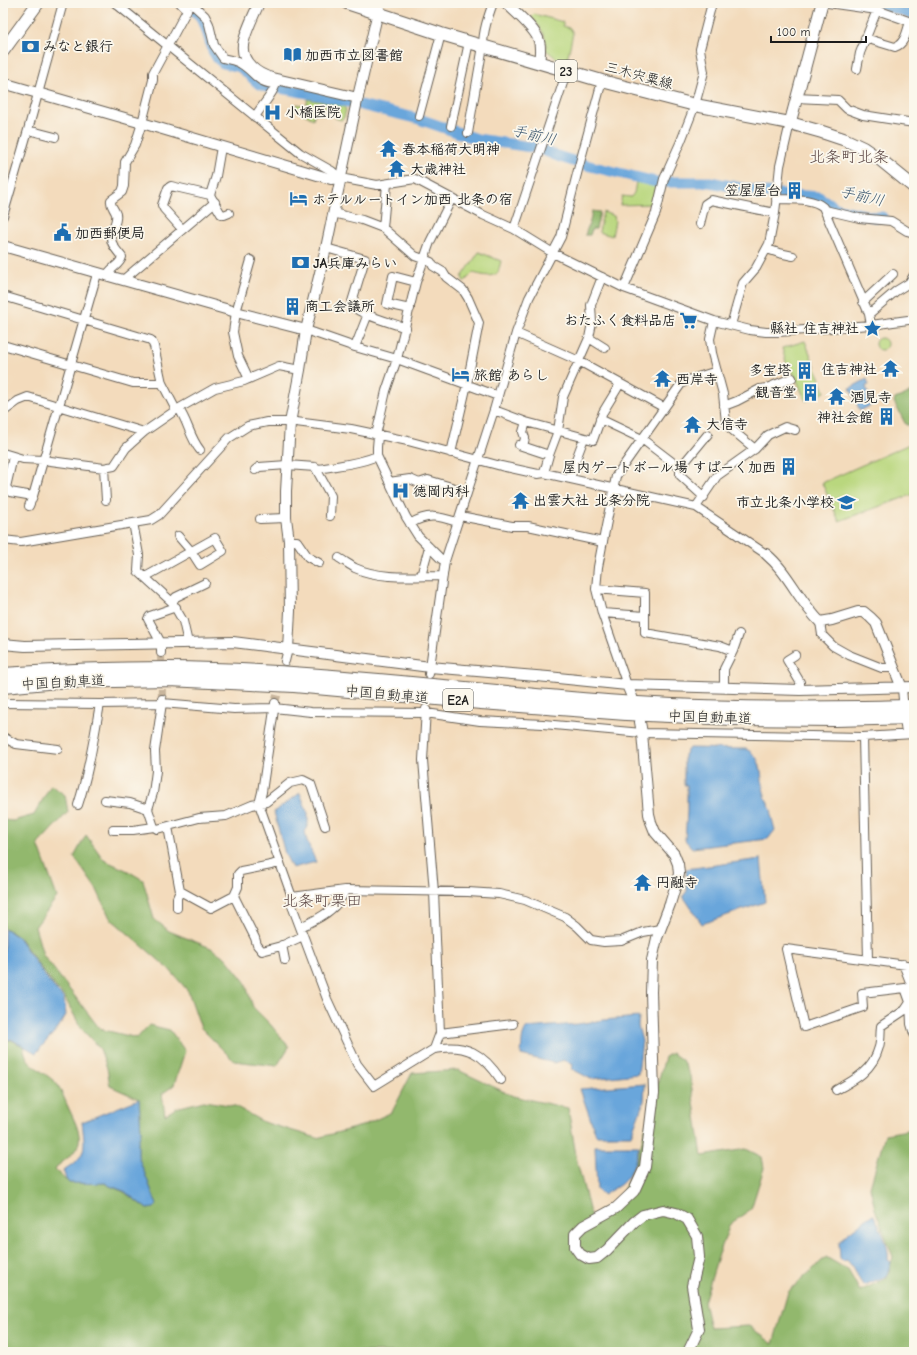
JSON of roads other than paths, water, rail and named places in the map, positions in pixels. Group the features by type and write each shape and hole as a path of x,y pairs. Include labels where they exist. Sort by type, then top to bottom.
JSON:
{"highway":[{"name":"中国自動車道","path":"3,675 116,669 229,671 296,675 624,703 732,708 832,709 909,703"},
{"name":"中国自動車道","path":"3,686 58,681 169,679 294,685 633,714 733,718 909,721"}],"main road":[{"path":"3,51 38,3"},
{"name":"三木宍粟線","path":"346,3 379,8 442,34 602,81 695,105 790,123 822,132 852,142 882,161 914,188"},
{"path":"790,123 822,3"}],"street":[{"path":"3,216 63,3"},
{"path":"115,3 168,44 300,153 332,171 340,178"},
{"path":"29,506 84,319 102,275 121,261 122,257 110,238 116,220 116,214 111,204 111,200 122,192 124,186 125,162 134,145 142,123 153,80 153,74 187,10 180,3"},
{"path":"191,3 205,16 209,24 214,45 223,58 240,63 260,81 275,88 255,117"},
{"path":"259,3 243,46 244,54 247,60 256,71 264,76 358,98"},
{"path":"468,133 487,19 493,3"},
{"path":"506,3 531,28 539,40 539,63"},
{"path":"624,288 656,213 663,182 695,105 704,72 700,49 712,3"},
{"path":"828,3 877,10 912,22 902,43 899,46 895,47 865,38"},
{"path":"285,661 288,649 290,611 289,541 286,518 286,491 290,423 306,330 326,248 340,178 379,8"},
{"path":"857,69 860,52 877,10"},
{"path":"419,116 442,34"},
{"path":"451,126 469,42"},
{"path":"514,229 567,71"},
{"path":"429,671 445,561 494,410 516,333 529,298 562,236 602,81"},
{"path":"3,83 331,179 340,178 377,185 415,179 514,229 553,253 624,288 714,321 766,332 778,332 914,320"},
{"path":"796,98 838,100 847,109 863,115 914,122"},
{"path":"730,325 743,283 756,268 767,248 775,213 780,166 790,123"},
{"path":"28,130 55,137"},
{"path":"210,194 216,176 222,147"},
{"path":"299,170 300,153"},
{"path":"384,228 387,184"},
{"path":"182,229 164,210 162,205 168,188 171,186 210,194 221,214 224,215 229,213"},
{"path":"777,195 812,201 818,203 825,210 869,314 871,324"},
{"path":"445,561 441,559 418,536 410,524 388,482 377,456 376,447 386,391 406,328 416,282 430,242 452,198"},
{"path":"700,224 706,204 711,200 775,213"},
{"path":"123,280 215,202"},
{"path":"825,210 860,218 891,221 907,231 914,233"},
{"path":"333,213 362,220 384,228 415,256 431,262 433,266 443,272 446,277 463,290 468,298 479,323 467,384 450,453"},
{"path":"3,246 102,275 306,330 467,384 498,396"},
{"path":"326,248 365,259 351,305 368,314 406,328"},
{"path":"767,248 779,253 793,256"},
{"path":"249,379 238,356 233,332 236,312 251,260"},
{"path":"863,302 893,274"},
{"path":"869,314 896,291 909,283 914,275"},
{"path":"410,309 387,304 394,276 416,282"},
{"path":"544,473 558,431 563,397 589,338 592,323 591,305 602,277"},
{"path":"3,296 151,340 154,346 162,383 178,410 184,416 194,443 200,450"},
{"path":"355,347 368,314"},
{"path":"714,321 710,339 712,353 723,394 726,422 730,429 755,449"},
{"path":"516,333 579,361 663,407"},
{"path":"589,338 605,348"},
{"path":"3,345 133,383 162,383"},
{"path":"3,453 23,459 43,460 104,468 114,466 126,448 144,432 215,388 249,379 279,366 300,370"},
{"path":"632,697 602,613 596,589 602,542 616,476 663,407 681,384 688,380 717,371"},
{"path":"724,406 738,401 760,389 767,388 792,378"},
{"path":"494,410 526,422 592,440 600,419 620,384"},
{"path":"3,412 18,401 28,397 144,432"},
{"path":"600,419 642,439 680,468"},
{"path":"3,540 21,542 151,520 160,515 229,438 248,426 267,422 296,422 332,426 421,444 450,453 538,474 544,473 696,507 774,560 820,622 822,635 833,646 849,655 882,668 894,668"},
{"path":"526,422 523,432 525,438 521,446 549,455"},
{"path":"696,507 717,476 755,449 768,435 785,427 795,430"},
{"path":"704,496 680,475 680,468 708,434"},
{"path":"570,479 584,438"},
{"path":"255,470 259,467 287,465 319,469 358,462 377,456"},
{"path":"13,457 6,487 10,492 33,496"},
{"path":"104,468 106,500"},
{"path":"315,468 331,496 330,516"},
{"path":"388,482 410,479 419,483 428,480 458,489"},
{"path":"410,524 424,517 436,516 512,526 528,526 602,542"},
{"path":"260,519 286,518"},
{"path":"134,528 139,555 138,571 174,604 183,621 188,643"},
{"path":"145,577 191,551 178,536"},
{"path":"289,541 297,541 308,557 319,563"},
{"path":"420,576 429,547"},
{"path":"339,558 356,568 386,576 443,576"},
{"path":"161,648 148,619 150,616 174,604 176,597 204,583"},
{"path":"596,589 645,593 645,633 720,646 733,651"},
{"path":"820,622 832,620 852,613 864,612 870,617 876,623 909,703"},
{"path":"602,613 645,616"},
{"path":"724,688 724,669 739,634"},
{"path":"3,644 25,646 161,648 188,643 233,642 429,671 548,677 627,685 800,690 914,687"},
{"path":"795,655 787,660 800,682 800,690"},
{"path":"3,703 100,704 162,701 234,709 275,705 311,712 426,711 480,721 543,724 642,733 863,737 910,734 909,721"},
{"path":"154,827 148,809 156,771 155,752 162,701"},
{"path":"78,805 93,744 100,704"},
{"path":"275,705 259,804 292,897 291,903 303,936 327,999 356,1064 374,1086 434,1048 448,1046 463,1048 475,1052 494,1069 501,1080"},
{"path":"426,711 423,760 434,892 440,1033 434,1048"},
{"path":"640,722 651,822 656,832 674,854 678,864 679,874 670,904 660,929 652,960 651,992 654,1092 645,1167 634,1191 616,1208 583,1226 576,1234 575,1247 580,1254 589,1258 597,1258 608,1250 634,1222 643,1216 663,1210 676,1213 687,1219 697,1236 699,1257 692,1286 699,1329 688,1352"},
{"path":"3,737 16,744 58,749"},
{"path":"863,737 868,960"},
{"path":"113,830 133,830 154,827 157,829 168,828 199,818 226,816 252,805 266,802 290,783 303,780 311,784 325,826"},
{"path":"105,800 130,803 148,809"},
{"path":"168,828 180,891 177,898 177,908"},
{"path":"211,908 234,896 238,886 238,874 241,871 280,862"},
{"path":"292,897 346,890 499,894 524,900 565,917 577,926 591,940 604,942 621,941 643,932 660,929"},
{"path":"300,927 333,908 343,897 346,890"},
{"path":"180,891 211,908"},
{"path":"234,896 259,949 262,951 282,946 303,936"},
{"path":"211,908 211,916"},
{"path":"282,946 285,960"},
{"path":"914,966 786,949 804,1027 864,1007 862,993 905,988 912,1001 911,1024 914,1034"},
{"path":"903,964 914,992"},
{"path":"836,1090 855,1080 870,1066 879,1048 881,1026 905,1010 912,1001"},
{"path":"440,1033 513,1024"}],"water":[{"path":"867,379 869,385 866,386 871,405 860,411 850,388"},
{"path":"689,748 746,749 756,757 759,762 765,795 772,813 771,815 775,830 768,839 692,848 685,840 687,785 684,785 684,755"},
{"path":"300,793 308,813 308,824 305,831 307,841 316,862 292,868 285,854 274,812"},
{"path":"761,859 765,902 702,924 683,896 687,891 686,869"},
{"path":"4,928 18,937 47,979 64,999 66,1015 58,1028 36,1053 11,1039 3,1041"},
{"path":"639,1017 638,1026 642,1041 638,1074 591,1079 572,1069 573,1064 564,1060 554,1063 521,1055 522,1038 526,1028"},
{"path":"645,1084 644,1101 631,1135 596,1135 580,1089"},
{"path":"139,1099 141,1132 138,1142 138,1156 157,1205 154,1208 147,1209 124,1191 105,1183 69,1183 63,1170 81,1156 84,1145 82,1122"},
{"path":"595,1146 639,1146 635,1161 628,1176 621,1184 604,1195 597,1190"},
{"path":"873,1214 886,1242 888,1260 891,1262 886,1277 863,1285 847,1260 843,1261 840,1258 839,1243 847,1234"}],"waterway":[{"name":"手前川","path":"186,3 202,19 213,51 218,59 223,63 240,67 259,84 267,87 319,95 419,119 477,139 538,148 586,165 656,182 710,182 767,193 819,197 836,208 874,217 882,217"},
{"path":"880,3 914,15"}],"tunnel":[{"path":"161,653 162,699"},
{"path":"275,703 281,681"}],"place":[{"name":"みなと銀行","path":"30,46"},
{"name":"加西市立図書館","path":"292,55"},
{"name":"小橋医院","path":"272,112"},
{"name":"春本稲荷大明神","path":"389,149"},
{"name":"大歳神社","path":"397,169"},
{"name":"笠屋屋台","path":"794,190"},
{"name":"ホテルルートイン加西 北条の宿","path":"299,199"},
{"name":"加西郵便局","path":"62,233"},
{"name":"JA兵庫みらい","path":"300,263"},
{"name":"商工会議所","path":"292,306"},
{"name":"おたふく食料品店","path":"689,320"},
{"name":"縣社 住吉神社","path":"872,328"},
{"name":"住吉神社","path":"890,369"},
{"name":"多宝塔","path":"804,370"},
{"name":"旅館 あらし","path":"461,375"},
{"name":"西岸寺","path":"663,379"},
{"name":"観音堂","path":"810,392"},
{"name":"酒見寺","path":"837,397"},
{"name":"神社会館","path":"886,417"},
{"name":"大信寺","path":"693,424"},
{"name":"屋内ゲートボール場 すぱーく加西","path":"789,467"},
{"name":"徳岡内科","path":"400,491"},
{"name":"出雲大社 北条分院","path":"520,500"},
{"name":"市立北条小学校","path":"847,502"},
{"name":"円融寺","path":"643,882"}],"district":[{"name":"北条町北条","path":"849,156"},
{"name":"北条町栗田","path":"322,900"}]}
